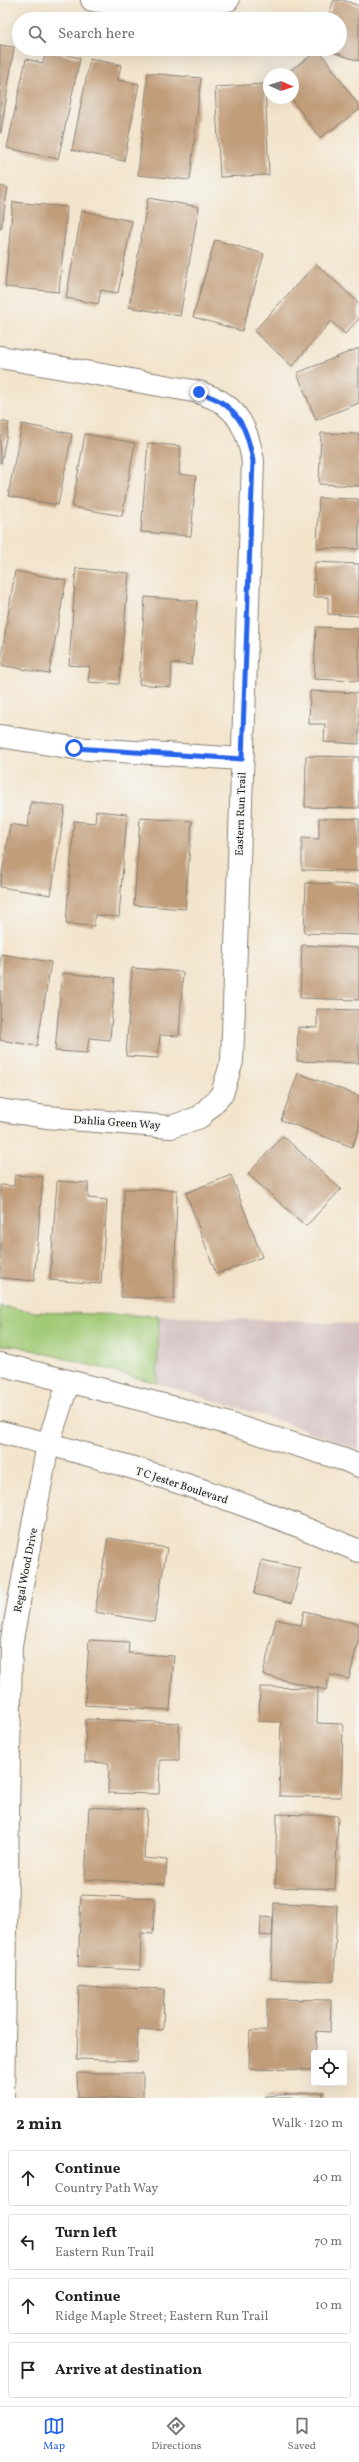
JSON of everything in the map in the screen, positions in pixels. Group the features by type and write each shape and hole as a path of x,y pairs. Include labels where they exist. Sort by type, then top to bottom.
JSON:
{"street":[{"path":"92,0 152,10 228,0"},
{"name":"Eastern Run Trail","path":"0,357 199,392 224,404 237,417 249,436 253,461 232,1061 222,1094"},
{"path":"0,736 74,748 242,759"},
{"name":"Dahlia Green Way","path":"0,1110 46,1117 171,1127 200,1117 222,1094"},
{"path":"0,1364 187,1411 359,1466"},
{"name":"Regal Wood Drive","path":"3,2098 10,1645 48,1444 68,1382"},
{"name":"T C Jester Boulevard","path":"0,1432 48,1444 190,1486 311,1530 359,1551"}],"shaded area":[{"path":"159,1316 359,1324 359,1450 283,1422 157,1383"}],"green space":[{"path":"0,1306 36,1312 159,1316 157,1383 17,1346 0,1345"}],"building":[{"path":"334,0 343,0 359,6 359,61 344,56 347,56 347,12 330,12"},
{"path":"0,45 12,47 13,56 0,133"},
{"path":"45,56 70,56 80,58 58,159 7,148 26,59 43,63"},
{"path":"310,56 323,56 359,106 359,110 320,138 295,104 299,104 299,68 294,68"},
{"path":"90,59 121,65 118,80 139,84 124,161 72,150"},
{"path":"148,73 201,78 190,180 138,175"},
{"path":"263,84 263,104 266,104 269,175 220,177 215,87"},
{"path":"0,186 8,188 1,229 0,229"},
{"path":"148,198 199,207 180,316 129,307"},
{"path":"13,202 67,207 59,292 5,287"},
{"path":"82,211 132,221 118,293 101,290 98,304 66,298"},
{"path":"215,240 264,254 242,331 193,317"},
{"path":"316,264 359,303 359,319 345,334 331,321 292,366 254,331"},
{"path":"359,348 359,403 316,420 297,373"},
{"path":"0,421 9,423 1,463 0,463"},
{"path":"22,424 72,434 58,505 8,496"},
{"path":"321,433 359,434 359,486 319,484"},
{"path":"85,434 135,443 122,516 72,507"},
{"path":"148,443 181,446 179,474 196,476 191,536 141,532"},
{"path":"319,498 359,499 359,549 317,548"},
{"path":"315,562 359,564 359,616 328,614 328,597 313,597"},
{"path":"76,568 129,573 119,684 88,682 90,667 69,665"},
{"path":"15,571 66,580 49,674 0,665"},
{"path":"145,597 197,601 192,665 172,663 171,687 139,684"},
{"path":"316,627 359,629 359,681 314,679"},
{"path":"310,691 359,693 359,744 324,742 325,724 309,724"},
{"path":"306,756 359,757 359,808 305,807"},
{"path":"31,802 65,807 51,895 0,887 10,824 28,827"},
{"path":"96,811 127,814 119,917 95,915 94,926 66,924 74,821 95,823"},
{"path":"140,818 192,821 185,909 134,905"},
{"path":"319,818 359,819 359,871 302,870 302,838 319,839"},
{"path":"306,883 359,885 359,935 304,933"},
{"path":"302,945 359,948 359,1000 300,998"},
{"path":"1,954 51,962 37,1046 0,1040"},
{"path":"132,968 183,972 179,1036 160,1035 158,1058 126,1056"},
{"path":"62,973 115,978 110,1040 89,1038 87,1053 55,1051"},
{"path":"317,1009 359,1010 359,1063 297,1061 298,1027 317,1028"},
{"path":"298,1073 359,1096 359,1129 352,1147 281,1120"},
{"path":"283,1136 341,1189 306,1226 248,1174"},
{"path":"15,1175 43,1177 34,1281 0,1278 0,1185 14,1186"},
{"path":"231,1175 262,1257 216,1274 186,1193"},
{"path":"57,1181 88,1183 88,1198 107,1200 101,1284 50,1280"},
{"path":"124,1189 177,1190 174,1299 121,1297"},
{"path":"108,1538 167,1548 154,1622 95,1612"},
{"path":"262,1560 300,1568 292,1603 254,1594"},
{"path":"304,1611 359,1624 359,1638 349,1679 330,1675 326,1690 263,1675 276,1619 301,1625"},
{"path":"89,1640 129,1642 128,1653 174,1656 170,1710 85,1705"},
{"path":"260,1687 318,1688 317,1723 343,1724 341,1797 279,1796 281,1722 259,1721"},
{"path":"86,1719 179,1723 179,1760 160,1760 159,1794 108,1793 109,1763 85,1762"},
{"path":"89,1807 147,1810 144,1858 167,1860 165,1884 85,1879"},
{"path":"277,1814 338,1816 335,1889 275,1887"},
{"path":"81,1895 155,1898 153,1934 141,1933 140,1970 78,1967"},
{"path":"274,1903 337,1905 334,1981 271,1979"},
{"path":"261,1917 273,1918 272,1936 260,1935"},
{"path":"79,1987 164,1989 163,2030 138,2029 137,2061 77,2059"},
{"path":"267,1999 331,2000 330,2032 317,2031 316,2050 311,2050 311,2070 249,2069 250,2031 267,2031"},
{"path":"77,2073 143,2073 143,2098 78,2098"},
{"path":"323,2092 323,2098 265,2098 265,2096"}],"route":[{"path":"74,748 242,759 253,461 249,436 237,417 224,404 199,392"}]}
